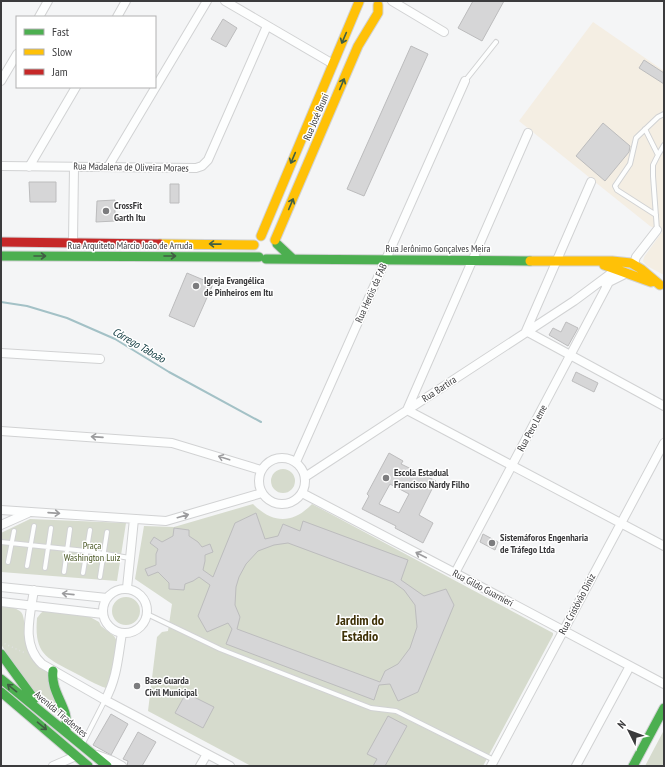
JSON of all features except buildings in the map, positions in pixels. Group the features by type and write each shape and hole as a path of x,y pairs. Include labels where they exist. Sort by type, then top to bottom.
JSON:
{"street":[{"path":"40,16 48,1"},
{"path":"118,16 126,1"},
{"path":"156,87 207,1"},
{"path":"225,1 333,64"},
{"path":"392,1 444,32"},
{"path":"359,2 363,6 368,7 379,3"},
{"name":"Rua José Bruni","path":"261,236 359,2"},
{"name":"Rua José Bruni","path":"276,242 358,46 378,13 379,3"},
{"name":"Rua Madalena de Oliveira Moraes","path":"1,166 196,168 202,166 208,160 267,26"},
{"path":"1,81 16,56"},
{"name":"Rua Heróis da FAB","path":"296,462 465,81"},
{"path":"29,166 75,88"},
{"path":"108,167 155,88"},
{"path":"528,133 407,410 664,546"},
{"path":"74,167 74,242"},
{"path":"591,182 526,332 664,406"},
{"path":"617,269 632,261 657,230"},
{"path":"276,242 276,252 270,258 262,258 254,249 254,245 258,238 269,235 276,242 293,259"},
{"name":"Rua Arquiteto Márcio João de Arruda","path":"1,242 254,245"},
{"name":"Rua Arquiteto Márcio João de Arruda","path":"1,256 262,258"},
{"name":"Rua Jerônimo Gonçalves Meira","path":"262,258 632,261 662,286"},
{"name":"Rua Jerônimo Gonçalves Meira","path":"584,260 617,269 662,286"},
{"path":"627,273 633,268 632,261"},
{"name":"Rua Bartira","path":"305,477 574,301 617,269"},
{"name":"Rua Bartira","path":"574,301 627,273"},
{"name":"Rua Pero Leme","path":"455,573 609,282"},
{"path":"1,353 100,359"},
{"path":"1,431 172,443 262,470"},
{"name":"Rua Cristóvão Diniz","path":"492,763 620,522 664,443"},
{"path":"279,458 285,458 296,462 302,468 305,477 302,493 291,502 285,504 272,502 262,493 259,481 262,470 269,461 279,458"},
{"path":"1,510 166,521 262,493"},
{"name":"Rua Gildo Guarnieri","path":"302,493 664,684"},
{"path":"1,525 30,512"},
{"path":"127,588 134,519"},
{"path":"1,587 107,598"},
{"path":"127,588 140,594 145,600 147,614 145,620 136,631 122,633 109,627 103,614 103,606 112,592 127,588"},
{"path":"34,590 28,638 36,657 47,668 230,766"},
{"path":"1,602 103,614"},
{"path":"106,700 116,676 122,633"},
{"path":"1,654 28,692 50,718"},
{"path":"576,766 630,666"},
{"path":"53,671 51,678 52,685 65,714 66,732"},
{"name":"Avenida Tiradentes","path":"1,678 107,766"},
{"path":"1,692 88,766"},
{"path":"633,766 664,708"},
{"path":"92,753 114,761 122,766"},
{"path":"200,766 207,754"},
{"path":"53,766 76,756"}],"lane":[{"path":"465,81 496,42"},
{"path":"656,215 615,188 615,186 630,164 636,138 645,128 664,114"},
{"path":"645,128 658,155"},
{"path":"657,230 653,165 664,145"},
{"path":"27,566 34,526"},
{"path":"45,568 51,528"},
{"path":"64,572 70,529"},
{"path":"83,573 90,530"},
{"path":"8,562 14,531"},
{"path":"100,577 107,532"},
{"path":"1,542 86,551 130,558"},
{"path":"147,614 220,649 371,708 396,711 492,763"},
{"path":"82,745 106,700"}],"path":[{"path":"1,642 36,657"}],"shaded area":[{"path":"593,22 664,71 664,275 647,266 643,261 644,257 662,232 650,226 519,121"}],"green space":[{"path":"278,469 288,469 295,476 295,486 288,493 278,493 271,486 271,476"},
{"path":"253,504 267,515 282,519 297,516 312,504 553,633 483,766 251,766 148,711 157,637 162,632 168,631 172,604 135,579 144,526 174,527"},
{"name":"Praça Washington Luiz","path":"30,519 126,523 117,581 1,572 1,533"},
{"path":"126,597 136,601 140,611 136,621 126,625 116,621 112,611 116,601"},
{"path":"1,607 14,608 19,610 23,615 27,648 31,655 51,676 60,712 58,713 31,688 18,672 1,644"},
{"path":"45,610 90,617 99,622 101,626 114,636 117,641 113,675 106,688 56,663 44,653 38,640 37,618"},
{"path":"664,730 664,762 662,766 645,766"}],"waterway":[{"name":"Córrego Taboão","path":"1,302 27,306 67,318 115,339 169,372 261,422"}],"traffic: fast":[{"path":"277,244 293,259"},
{"path":"1,256 259,257"},
{"path":"266,259 530,261"},
{"path":"1,654 34,699"},
{"path":"53,671 53,682 66,715 66,732"},
{"path":"1,679 107,766"},
{"path":"1,692 88,766"},
{"path":"633,766 664,708"}],"traffic: slow":[{"path":"261,236 359,2"},
{"path":"275,240 358,46 378,13 378,5"},
{"path":"160,244 254,245"},
{"path":"530,261 612,261 631,263 641,269 660,285"},
{"path":"604,265 651,282"}],"traffic: jam":[{"path":"1,242 160,244"}],"place":[{"name":"CrossFit Garth Itu","path":"106,211"},
{"name":"Igreja Evangélica de Pinheiros em Itu","path":"196,286"},
{"name":"Escola Estadual Francisco Nardy Filho","path":"386,478"},
{"name":"Sistemáforos Engenharia de Tráfego Ltda","path":"492,543"},
{"name":"Base Guarda Civil Municipal","path":"137,686"}],"district":[{"name":"Jardim do Estádio","path":"360,628"}]}
